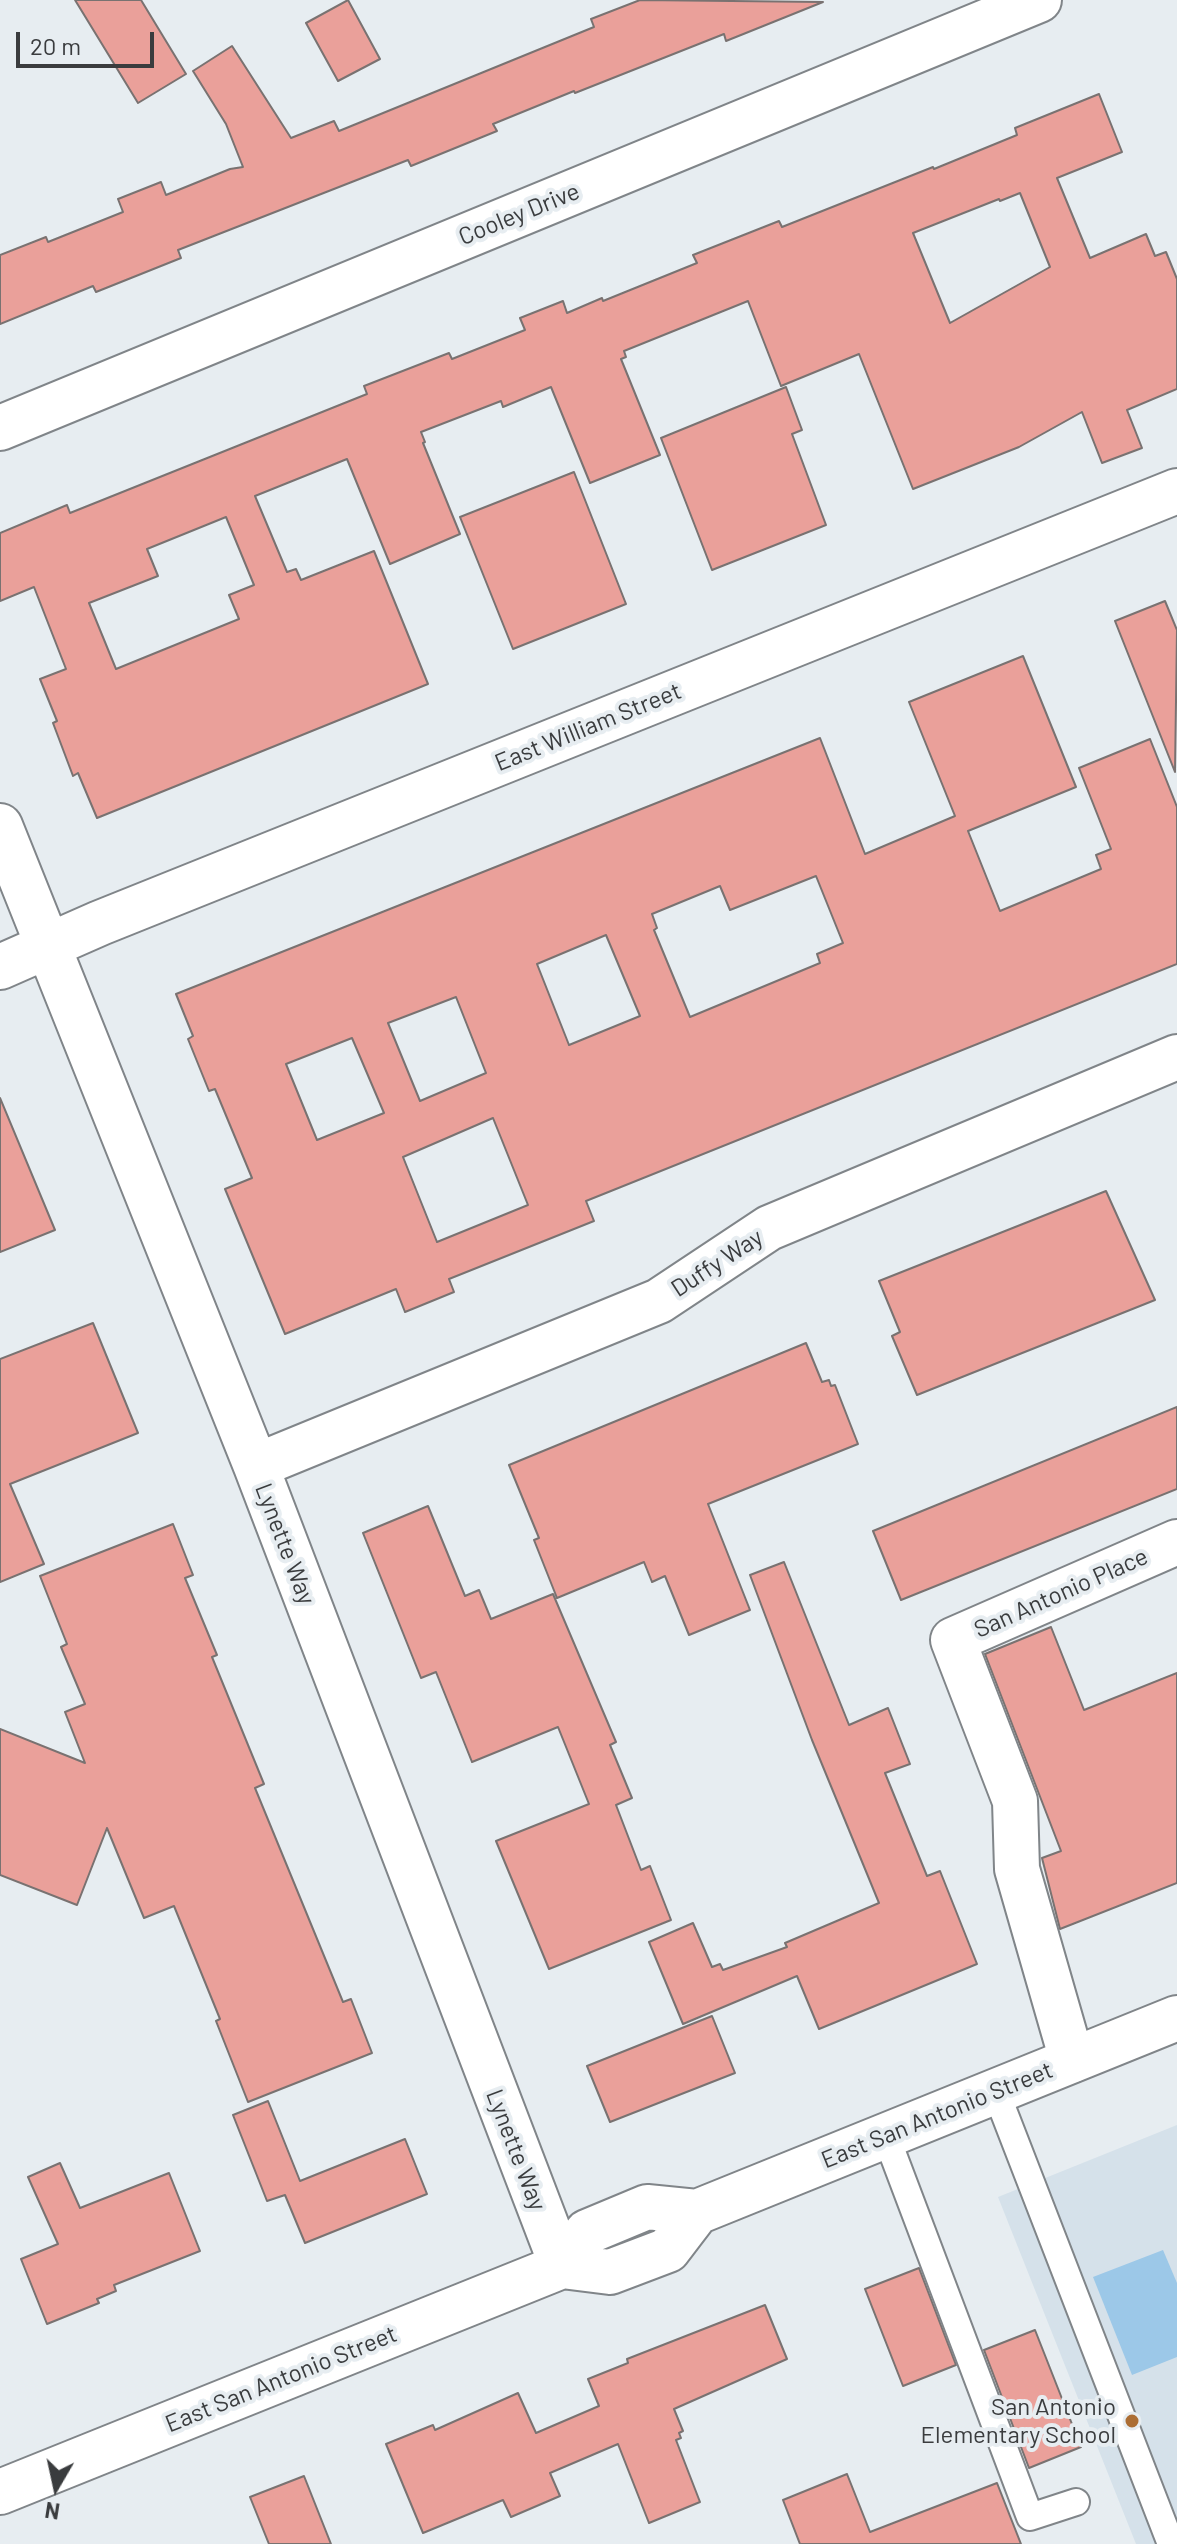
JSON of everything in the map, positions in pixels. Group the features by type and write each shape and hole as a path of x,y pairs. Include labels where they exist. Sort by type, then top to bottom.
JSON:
{"street":[{"name":"Cooley Drive","path":"0,428 1039,0"},
{"name":"East William Street","path":"0,967 1177,491"},
{"name":"Lynette Way","path":"0,826 256,1466 562,2266"},
{"name":"Duffy Way","path":"256,1466 659,1301 769,1228 1177,1057"},
{"name":"San Antonio Place","path":"1072,2060 1017,1869 1015,1801 953,1640 1177,1542"},
{"name":"East San Antonio Street","path":"0,2492 562,2266 587,2232 647,2207 697,2212 1177,2018"}],"lane":[{"path":"996,2092 1171,2544"},
{"path":"886,2136 1030,2517 1076,2502"}],"shaded area":[{"name":"San Antonio Elementary School","path":"1177,2125 1177,2544 1136,2544 998,2197"},
{"path":"1163,2250 1177,2283 1177,2357 1132,2375 1093,2277"}],"building":[{"path":"75,0 141,0 186,74 138,103"},
{"path":"348,0 380,59 338,81 306,23"},
{"path":"640,0 823,2 726,41 724,34 574,91 493,124 497,131 411,166 408,160 178,250 181,258 96,292 93,286 0,324 0,255 46,237 48,242 123,212 118,199 161,182 166,195 230,169 243,167 226,124 193,71 232,46 291,138 334,121 339,131 594,27 591,19"},
{"path":"1099,94 1122,152 1057,178 1090,258 1146,234 1155,256 1166,252 1177,279 1177,389 1127,410 1142,448 1102,463 1082,412 1019,447 913,489 859,354 781,386 748,301 624,351 626,357 621,359 660,455 590,483 551,387 503,407 501,401 421,432 460,534 390,564 347,459 255,496 287,572 296,569 301,580 374,551 428,684 97,818 78,773 73,776 53,723 57,721 40,679 66,669 34,587 0,601 0,533 67,505 70,513 367,394 364,386 449,353 452,359 525,330 520,318 563,301 567,313 602,298 603,301 697,263 693,255 779,221 782,227 934,169 1017,135 1015,128","holes":["1020,193 1050,267 950,323 913,233","226,517 254,585 229,595 239,619 116,669 89,603 158,576 147,549"]},
{"path":"786,387 802,430 792,434 826,525 712,570 661,438"},
{"path":"574,472 626,604 513,649 460,517"},
{"path":"1165,601 1177,630 1175,772 1115,621"},
{"path":"1023,656 1076,787 968,831 1000,911 1101,869 1096,855 1111,849 1079,768 1150,739 1177,807 1177,964 586,1201 594,1221 449,1279 454,1292 405,1312 396,1289 285,1334 225,1189 252,1178 215,1089 209,1091 188,1039 193,1036 176,994 820,738 865,854 955,816 909,702","holes":["816,876 843,943 817,954 820,963 690,1017 654,930 657,928 652,914 720,886 730,910","606,935 640,1016 569,1045 537,964","456,997 486,1073 420,1101 388,1023","352,1038 384,1113 317,1140 286,1064","493,1118 528,1205 437,1242 403,1157"]},
{"path":"0,1098 55,1230 0,1252"},
{"path":"1106,1191 1155,1300 917,1395 892,1336 900,1332 879,1281"},
{"path":"93,1323 138,1433 10,1484 44,1564 0,1582 0,1359"},
{"path":"806,1343 822,1382 829,1380 831,1386 835,1385 858,1444 708,1504 750,1610 689,1635 665,1576 652,1582 644,1562 557,1598 534,1540 539,1538 509,1465"},
{"path":"1177,1407 1177,1489 901,1600 873,1531"},
{"path":"428,1506 465,1596 479,1590 491,1619 553,1594 616,1742 610,1745 632,1798 616,1805 641,1870 650,1866 671,1920 549,1969 496,1841 589,1804 558,1727 472,1762 436,1672 421,1678 363,1533"},
{"path":"173,1524 193,1575 185,1578 217,1655 212,1657 264,1784 255,1788 343,2002 351,1999 372,2053 248,2102 216,2021 220,2019 174,1906 144,1918 107,1828 77,1905 0,1875 0,1729 85,1763 65,1712 85,1704 61,1647 67,1644 40,1576"},
{"path":"784,1562 849,1725 888,1708 910,1764 885,1773 927,1876 940,1871 977,1964 819,2029 797,1976 683,2024 649,1942 693,1923 712,1967 720,1964 723,1970 787,1947 785,1943 879,1903 812,1740 750,1575"},
{"path":"1051,1627 1084,1710 1177,1673 1177,1883 1060,1929 1042,1858 1061,1851 985,1654"},
{"path":"712,2016 735,2073 610,2122 587,2066"},
{"path":"268,2101 300,2181 405,2139 427,2194 305,2243 285,2195 267,2201 233,2115"},
{"path":"60,2163 80,2208 169,2173 200,2251 114,2285 116,2291 97,2299 99,2303 47,2324 21,2259 58,2244 28,2177"},
{"path":"919,2268 956,2365 903,2386 865,2289"},
{"path":"765,2305 787,2359 674,2409 683,2431 679,2433 681,2438 676,2440 700,2502 649,2523 618,2444 550,2473 560,2496 511,2517 503,2500 423,2533 386,2444 433,2425 435,2430 518,2393 536,2433 599,2406 588,2379 628,2363 627,2359"},
{"path":"1035,2330 1081,2447 1029,2468 984,2350"},
{"path":"847,2474 870,2532 997,2483 1021,2544 800,2544 783,2500"},
{"path":"304,2476 331,2544 269,2544 250,2497"}],"place":[{"name":"San Antonio Elementary School","path":"1132,2421"}]}
